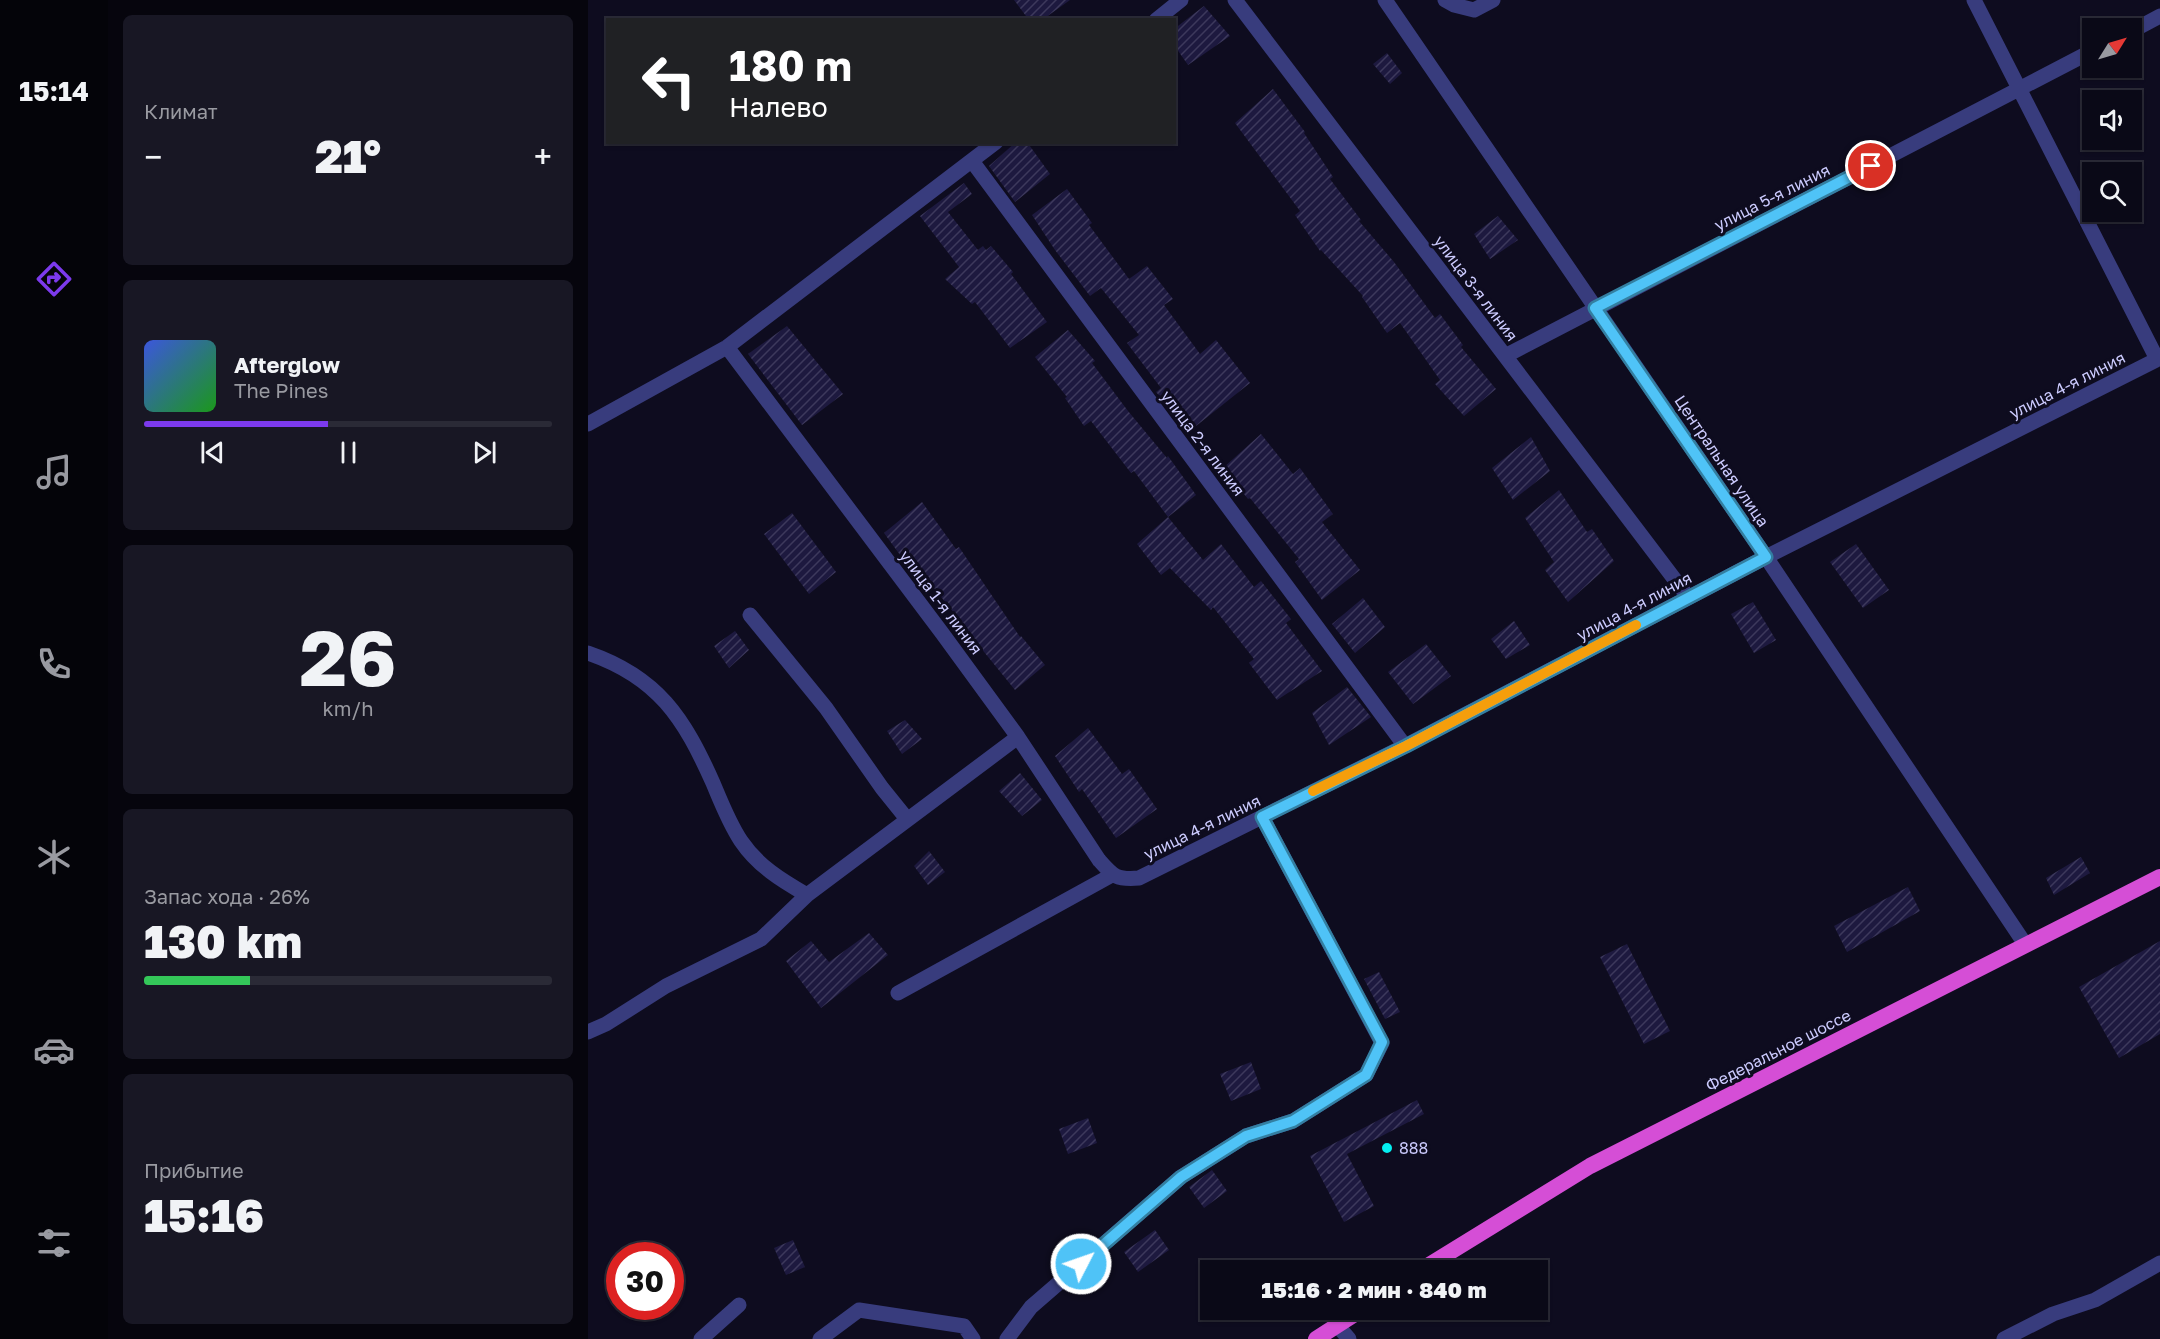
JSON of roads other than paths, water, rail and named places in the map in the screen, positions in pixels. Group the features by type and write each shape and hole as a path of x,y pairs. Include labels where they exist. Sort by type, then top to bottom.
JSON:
{"highway":[{"name":"Федеральное шоссе","path":"1437,1260 1590,1166 2160,877"},
{"path":"1316,1339 1345,1320"}],"street":[{"path":"1158,18 1181,0"},
{"name":"улица 3-я линия","path":"1234,0 1689,597"},
{"path":"1445,0 1454,5 1474,9 1493,0"},
{"path":"1974,0 2158,359"},
{"name":"Центральная улица","path":"1390,2 2025,944"},
{"path":"2142,26 2160,16"},
{"name":"улица 5-я линия","path":"1505,357 1595,308 2082,56"},
{"path":"588,424 727,347 993,144"},
{"name":"улица 2-я линия","path":"972,160 1406,746"},
{"name":"улица 1-я линия","path":"727,347 1018,737 1099,860 1117,877"},
{"name":"улица 4-я линия","path":"898,993 1117,877 1139,878 1406,746 1766,557 2158,359"},
{"path":"750,615 826,708 882,788 907,819"},
{"path":"588,653 610,661 643,680 677,714 696,747 740,841 777,878 807,895"},
{"path":"588,1032 606,1024 666,986 760,939 807,895 1018,737"},
{"path":"1007,1339 1031,1307 1181,1177 1246,1136 1293,1121 1366,1075 1382,1042 1262,817"},
{"path":"2004,1339 2053,1314 2095,1300 2160,1263"},
{"path":"701,1339 739,1305"},
{"path":"820,1339 859,1310 964,1326 973,1339"},
{"path":"1337,1325 1349,1339"}],"place":[{"name":"888","path":"1387,1148"}]}
